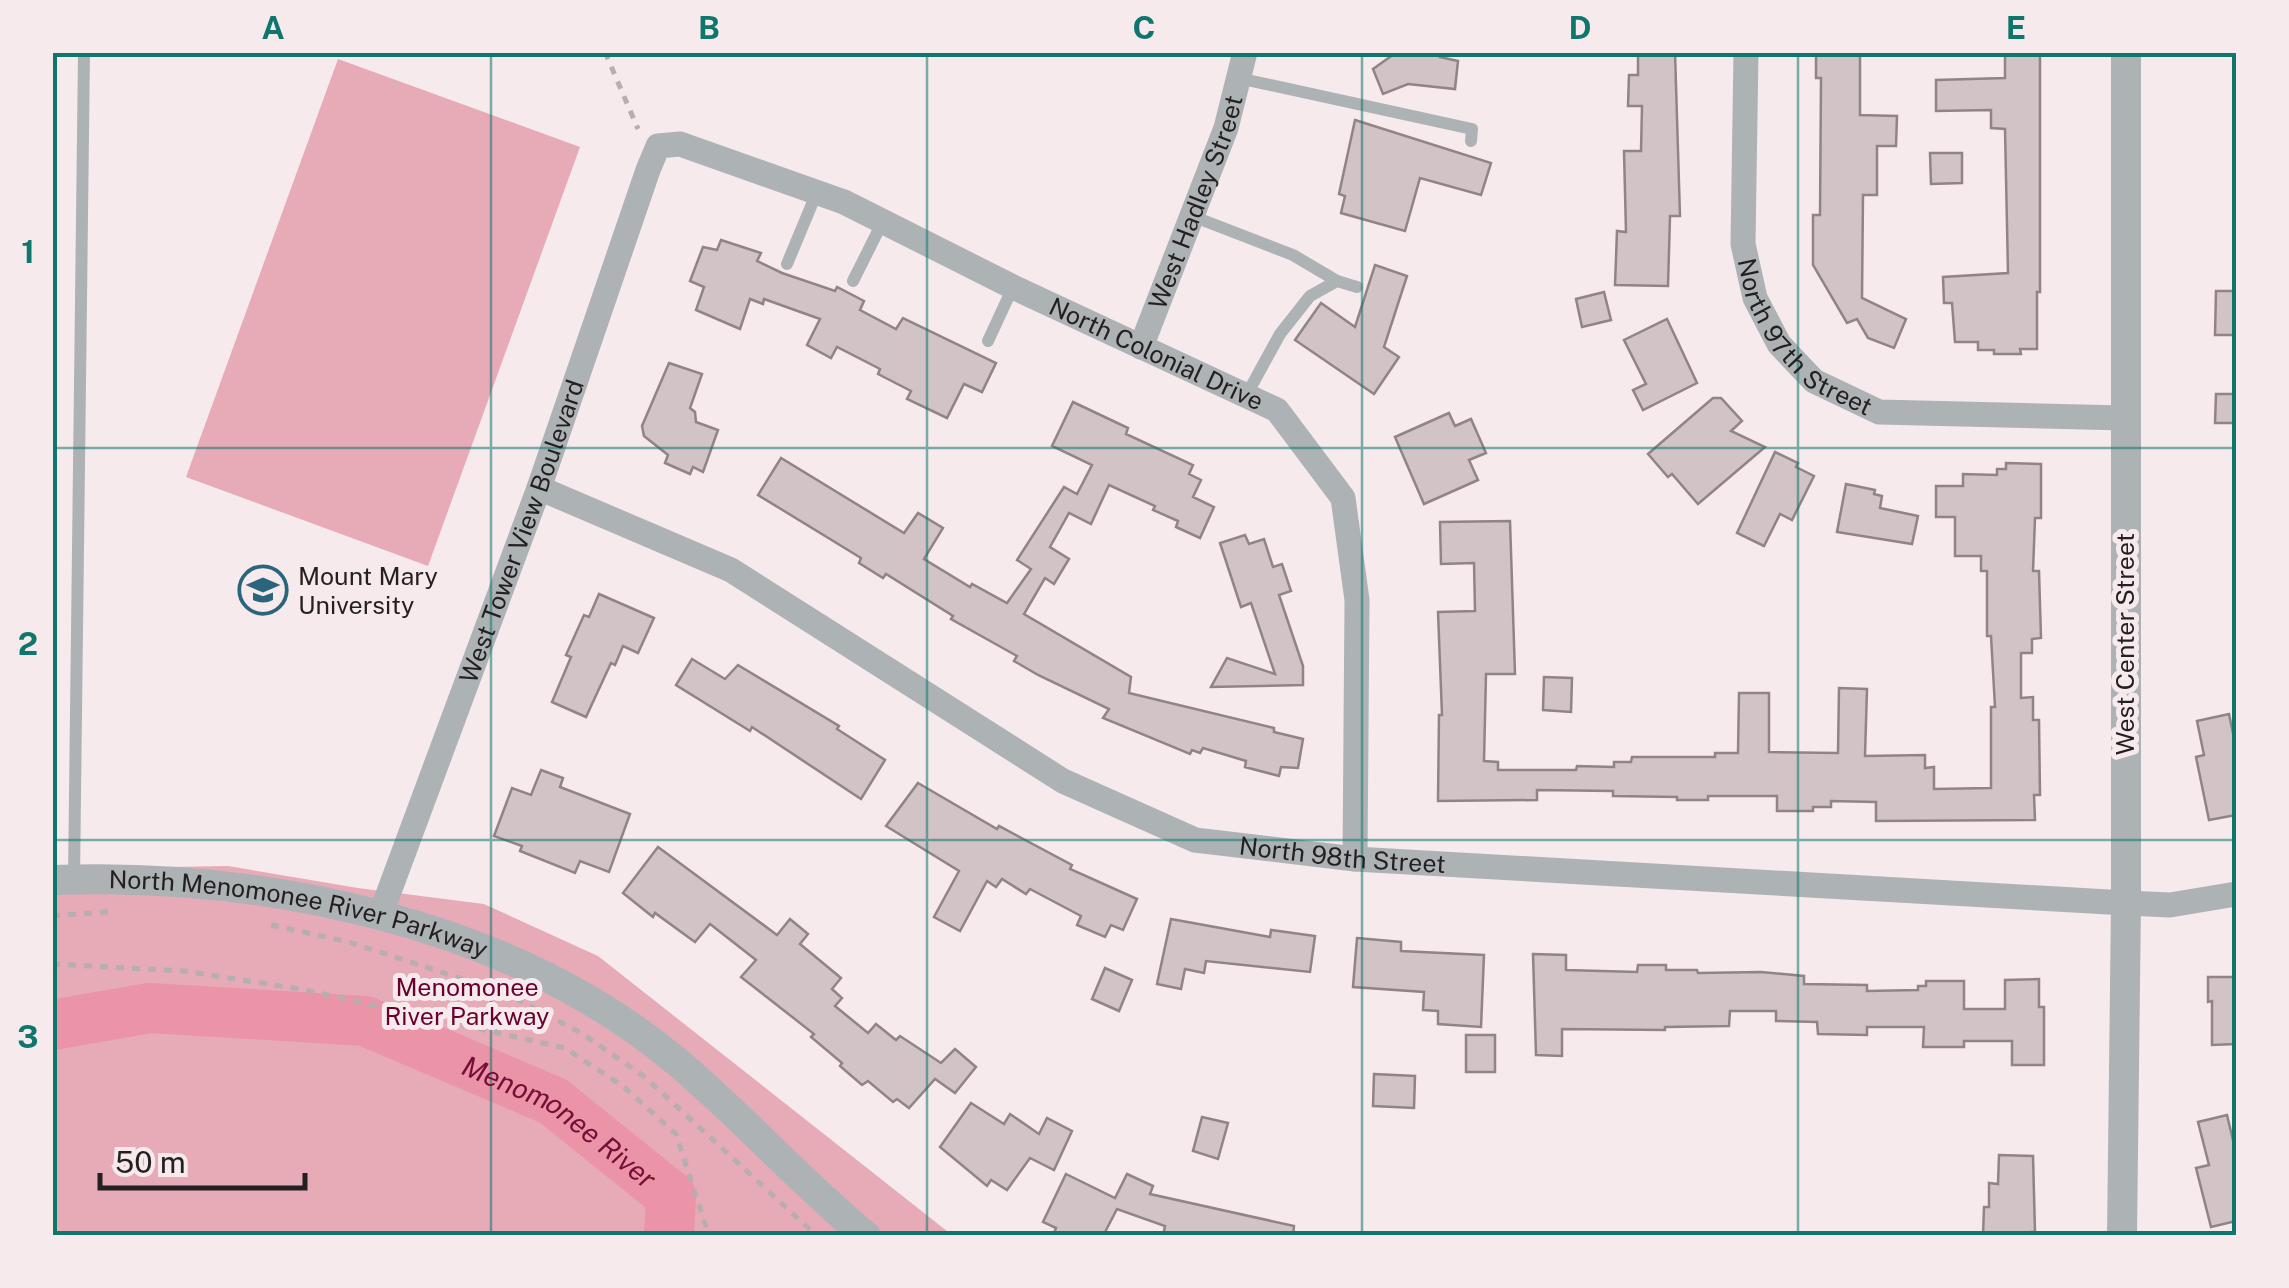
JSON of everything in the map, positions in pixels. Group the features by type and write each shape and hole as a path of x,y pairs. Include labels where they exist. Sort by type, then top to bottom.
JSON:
{"street":[{"name":"West Hadley Street","path":"1141,347 1226,128 1245,52"},
{"name":"North 97th Street","path":"1746,52 1744,244 1755,298 1779,344 1814,381 1879,412 2124,418"},
{"name":"West Center Street","path":"2122,1236 2126,52"},
{"name":"North Colonial Drive","path":"658,146 680,144 883,220 1277,410 1343,498 1358,600 1355,859"},
{"name":"West Tower View Boulevard","path":"380,916 539,488 658,146"},
{"name":"North 98th Street","path":"539,488 731,570 1079,788 1195,840 1355,859 2126,903 2170,905 2236,894"},
{"name":"North Menomonee River Parkway","path":"63,880 148,879 234,887 350,908 456,940 532,970 604,1010 674,1060 816,1195 866,1236"}],"lane":[{"path":"63,880 84,52"},
{"path":"1238,78 1436,120 1472,130 1471,141"},
{"path":"787,264 816,192"},
{"path":"1192,216 1293,255 1337,281 1356,286"},
{"path":"853,282 883,220"},
{"path":"1246,396 1280,334 1310,296 1337,281"},
{"path":"988,341 1013,286"}],"path":[{"path":"605,52 641,137 658,146"},
{"path":"52,916 131,910"},
{"path":"267,924 348,942 505,993 583,1034 646,1078 817,1236"},
{"path":"52,964 184,970 306,990 565,1048 624,1087 676,1134 709,1236"}],"green space":[{"path":"338,59 580,147 428,566 186,477"},
{"name":"Menomonee River Parkway","path":"228,866 484,904 598,956 952,1235 53,1236 53,869"}],"building":[{"path":"1397,52 1441,52 1440,57 1458,61 1455,89 1408,84 1383,94 1373,69"},
{"path":"1638,52 1675,52 1680,216 1670,216 1668,286 1615,285 1617,231 1626,232 1624,151 1641,151 1642,106 1628,106 1629,75 1638,75"},
{"path":"1816,52 1860,52 1860,115 1897,116 1896,146 1877,146 1877,195 1863,195 1862,298 1906,319 1894,348 1868,338 1857,319 1847,323 1813,265 1813,215 1820,215 1821,78 1816,78"},
{"path":"2005,52 2040,52 2037,349 2020,349 2021,354 1994,354 1994,350 1978,350 1978,342 1955,342 1952,303 1944,303 1943,277 2008,273 2005,129 1991,128 1991,110 1936,111 1936,80 2005,78"},
{"path":"1355,120 1491,163 1481,195 1420,178 1405,231 1341,213 1345,196 1339,194"},
{"path":"1930,153 1962,153 1962,183 1931,184"},
{"path":"721,240 761,253 757,261 782,273 835,291 837,287 864,301 860,310 896,329 903,318 996,363 982,392 964,384 947,418 907,399 911,391 878,374 880,369 837,347 831,358 807,345 820,319 764,299 763,304 750,299 740,329 696,310 704,287 690,281 703,247 717,250"},
{"path":"1375,265 1407,276 1384,347 1399,357 1374,394 1295,340 1321,303 1355,327"},
{"path":"2216,291 2236,291 2236,335 2215,335"},
{"path":"1604,292 1611,320 1582,327 1576,299"},
{"path":"1667,319 1697,383 1643,410 1633,390 1646,384 1624,340"},
{"path":"669,363 702,374 690,408 695,412 696,422 718,430 703,472 693,467 690,474 665,463 668,455 644,436 642,426"},
{"path":"2216,394 2236,394 2236,423 2215,423"},
{"path":"1713,398 1721,398 1742,421 1731,431 1765,447 1698,504 1648,454"},
{"path":"1073,402 1128,428 1126,434 1193,465 1189,474 1201,480 1193,497 1214,507 1200,538 1176,527 1178,521 1153,510 1155,506 1109,485 1091,524 1069,513 1050,547 1069,559 1054,584 1045,578 1024,614 1131,677 1129,693 1274,728 1274,732 1303,739 1298,768 1281,767 1279,776 1245,767 1246,761 1203,748 1200,753 1192,750 1190,754 1103,718 1109,709 1014,661 1017,656 951,619 953,616 886,574 883,578 859,563 861,558 758,495 781,458 904,533 918,513 943,528 924,559 970,587 972,584 1007,603 1031,569 1017,560 1064,487 1077,494 1092,465 1052,446"},
{"path":"1449,413 1455,426 1471,419 1486,453 1469,460 1478,480 1424,504 1395,437"},
{"path":"1775,452 1814,476 1792,520 1780,514 1764,546 1737,533"},
{"path":"2006,463 2041,464 2041,518 2035,518 2033,571 2039,571 2041,638 2032,639 2032,653 2021,653 2021,698 2033,697 2033,720 2039,720 2040,795 2034,795 2035,820 1876,821 1876,802 1831,801 1831,807 1813,807 1813,811 1777,811 1777,796 1677,800 1613,796 1613,791 1537,790 1537,800 1438,801 1442,715 1438,612 1475,611 1474,563 1441,564 1440,522 1510,521 1515,674 1486,674 1484,761 1498,762 1498,770 1576,770 1577,766 1614,767 1614,762 1631,762 1632,757 1715,757 1715,753 1738,753 1739,693 1769,693 1769,752 1838,753 1839,688 1867,689 1865,756 1925,755 1925,768 1934,767 1934,789 1991,788 1991,707 1995,707 1991,636 1987,636 1987,571 1981,571 1981,556 1955,556 1955,517 1936,517 1936,486 1963,486 1963,474 1997,475 1997,469 2006,469"},
{"path":"1846,484 1875,490 1874,494 1882,496 1880,508 1918,516 1912,544 1837,532"},
{"path":"1245,535 1249,544 1264,539 1273,567 1282,564 1291,591 1279,595 1303,666 1303,685 1211,687 1227,658 1275,674 1251,603 1241,607 1220,543"},
{"path":"599,594 654,618 638,653 623,646 615,665 611,663 586,717 552,702 571,657 566,655 584,615 589,617"},
{"path":"692,659 725,679 738,665 839,726 837,729 885,760 861,799 752,727 750,731 676,685"},
{"path":"1544,677 1572,678 1571,712 1543,710"},
{"path":"2229,714 2236,748 2236,815 2209,820 2196,757 2204,755 2197,721"},
{"path":"541,770 563,778 560,787 630,814 609,872 580,861 575,873 494,836 512,788 531,795"},
{"path":"918,783 997,829 999,826 1072,865 1070,869 1137,899 1123,930 1111,925 1105,937 1077,925 1081,916 1030,889 1026,894 1002,879 996,887 987,881 960,931 934,917 959,871 886,826"},
{"path":"658,847 777,935 790,919 808,934 800,944 841,978 832,989 842,998 835,1006 868,1033 876,1024 896,1040 900,1036 941,1063 955,1049 976,1067 955,1093 935,1079 909,1108 897,1099 893,1102 868,1081 862,1085 811,1037 814,1034 741,977 756,960 710,924 695,942 623,893"},
{"path":"1171,919 1270,937 1271,930 1315,936 1310,972 1206,961 1204,973 1185,969 1181,989 1157,984"},
{"path":"1357,938 1401,942 1401,951 1484,955 1481,1027 1438,1024 1438,1011 1423,1010 1424,992 1353,987"},
{"path":"1533,954 1566,955 1566,970 1637,972 1638,965 1666,965 1666,970 1698,973 1804,976 1804,984 1867,985 1867,991 1918,990 1918,986 1926,986 1926,981 1964,981 1964,1009 2005,1009 2005,980 2039,979 2039,1007 2044,1007 2044,1065 2012,1065 2012,1041 1964,1041 1964,1047 1923,1047 1924,1027 1867,1027 1867,1035 1818,1034 1817,1022 1776,1021 1776,1011 1730,1011 1729,1026 1562,1029 1562,1056 1536,1055"},
{"path":"1105,968 1132,980 1119,1011 1092,999"},
{"path":"2208,977 2236,977 2236,1044 2212,1045"},
{"path":"1466,1035 1495,1035 1495,1072 1466,1072"},
{"path":"1374,1074 1415,1076 1414,1108 1373,1106"},
{"path":"971,1103 1004,1124 1010,1114 1039,1134 1047,1118 1072,1131 1054,1170 1030,1158 1007,1190 991,1180 987,1186 940,1147"},
{"path":"2227,1115 2236,1153 2236,1221 2211,1227 2196,1168 2209,1165 2198,1122"},
{"path":"1202,1117 1228,1123 1218,1159 1193,1151"},
{"path":"1999,1155 2033,1156 2035,1232 2031,1236 1983,1236 1989,1183 1998,1184"},
{"path":"1066,1174 1115,1198 1127,1174 1153,1186 1150,1194 1294,1226 1293,1236 1163,1236 1165,1226 1117,1209 1103,1236 1053,1236 1056,1228 1043,1222"}],"waterway":[{"name":"Menomonee River","path":"52,1025 150,1008 365,1021 553,1101 671,1196 669,1236"}],"place":[{"name":"Mount Mary University","path":"263,590"}]}
